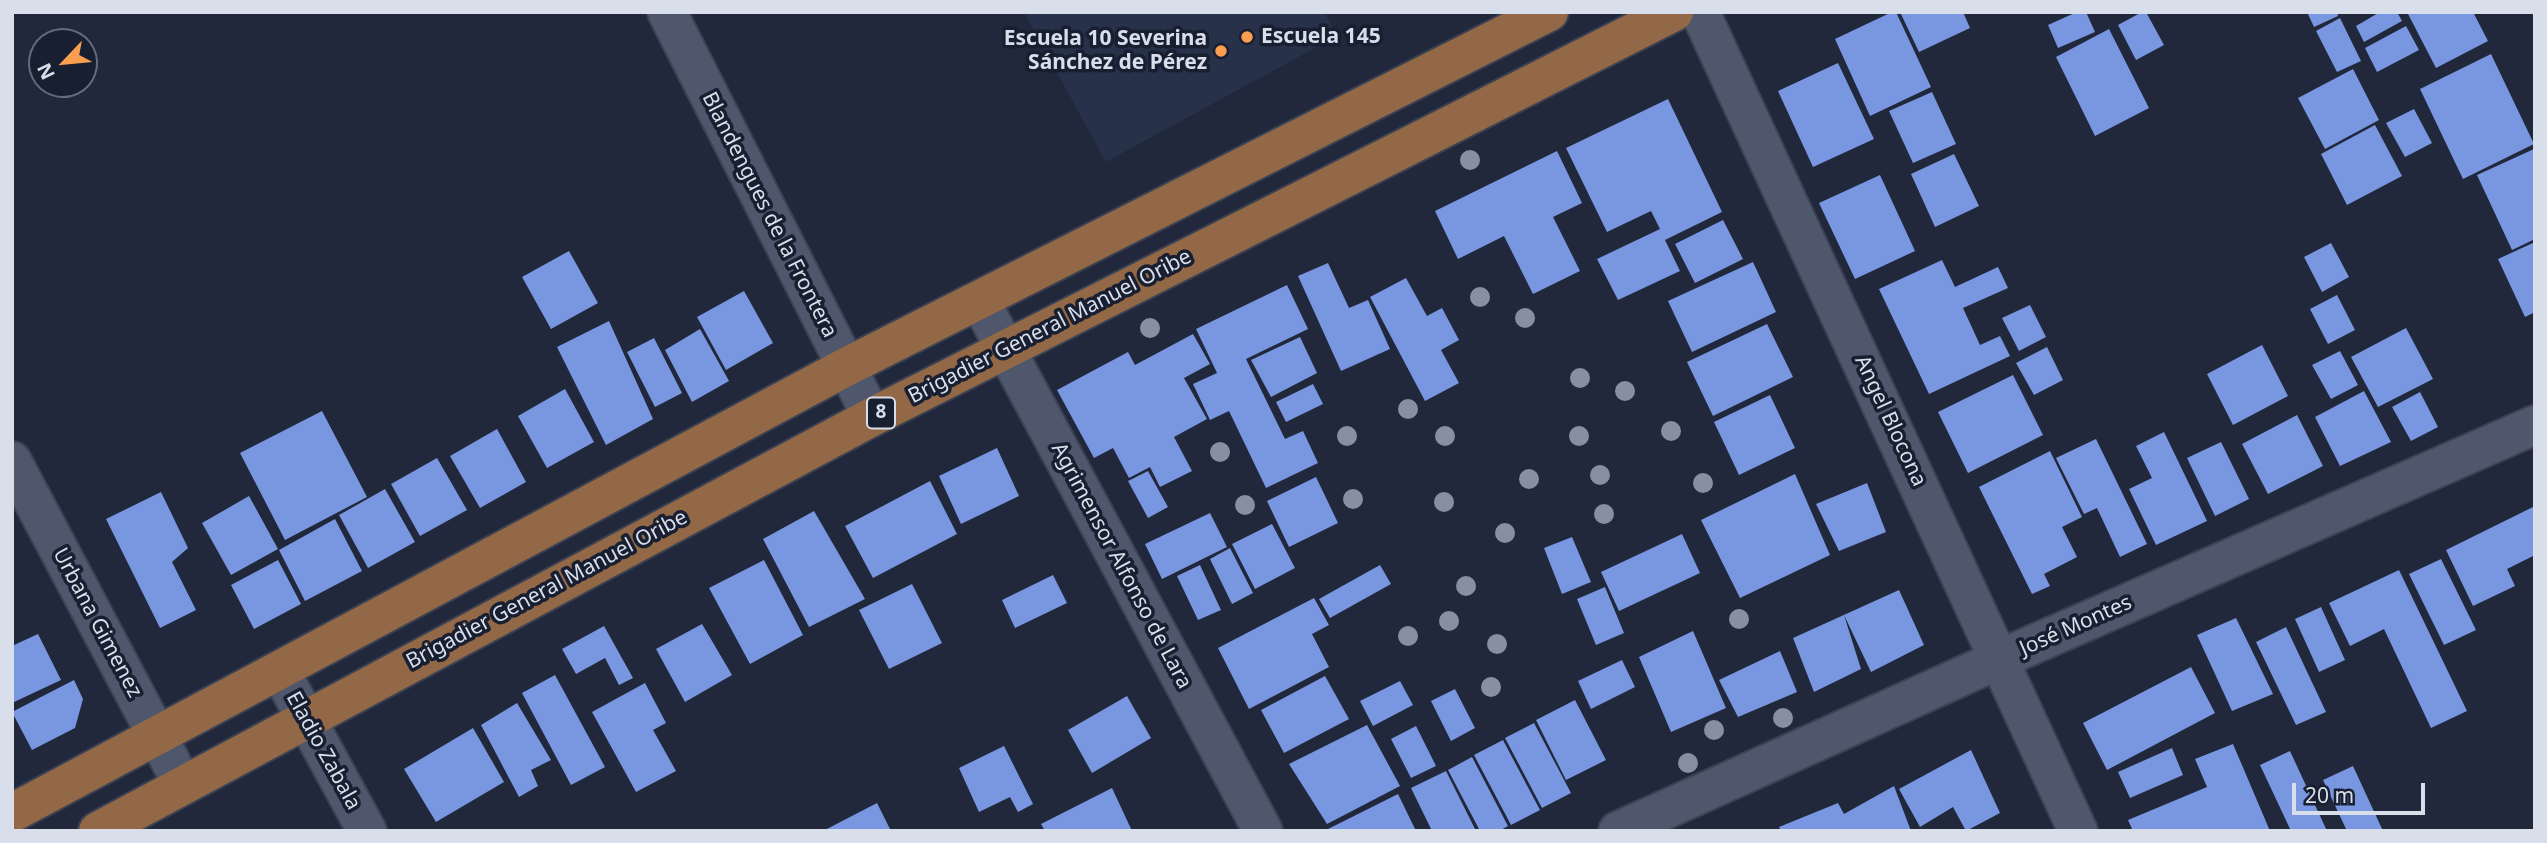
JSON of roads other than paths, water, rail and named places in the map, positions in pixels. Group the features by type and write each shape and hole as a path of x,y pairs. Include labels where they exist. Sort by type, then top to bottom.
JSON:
{"main road":[{"path":"12,813 846,367 1549,12"},
{"name":"Brigadier General Manuel Oribe","path":"98,831 872,417 1674,12"}],"street":[{"name":"Blandengues de la Frontera","path":"667,12 872,417"},
{"name":"Angel Blocona","path":"1700,12 2078,831"},
{"name":"Agrimensor Alfonso de Lara","path":"980,301 1264,831"},
{"name":"José Montes","path":"1618,831 2000,659 2535,425"},
{"name":"Urbana Gimenez","path":"12,461 183,785"},
{"name":"Eladio Zabala","path":"280,671 367,831"}],"place":[{"name":"Escuela 145","path":"1247,37"},
{"name":"Escuela 10 Severina Sánchez de Pérez","path":"1221,51"}]}
